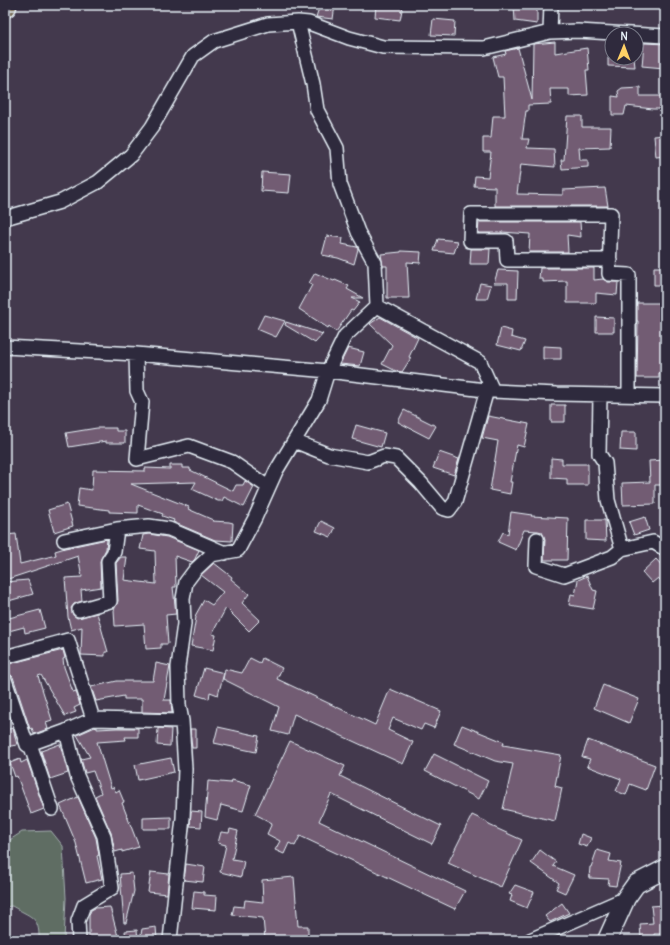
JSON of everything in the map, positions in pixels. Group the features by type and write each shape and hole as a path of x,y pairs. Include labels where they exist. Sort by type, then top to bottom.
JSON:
{"street":[{"path":"550,32 551,5"},
{"path":"170,940 183,818 185,769 178,667 184,624 183,599 186,582 195,570 211,555 238,550 255,518 276,471 319,400 328,371 345,336 377,306 375,263 358,232 340,184 336,148 317,110 314,84 298,22"},
{"path":"5,218 60,202 98,182 131,155 152,127 193,56 214,41 268,24 298,22 309,24 349,38 383,47 484,48 550,32 578,31 665,36"},
{"path":"610,260 507,260 506,241 470,241 470,214 611,214 610,260 609,274 630,275 629,395"},
{"path":"294,441 329,455 368,462 384,456 396,458 421,483 442,508 448,510 455,502 490,391 480,362 377,306"},
{"path":"5,347 136,354 328,371 490,391 665,396"},
{"path":"136,354 138,391 142,402 137,459 189,446 232,462 268,487"},
{"path":"600,395 599,454 605,463 608,500 622,549"},
{"path":"64,540 117,529 149,526 169,529 225,553"},
{"path":"79,610 110,601 108,561 114,552 117,529"},
{"path":"537,539 536,566 564,575 612,557 622,549 653,542 665,549"},
{"path":"5,657 68,640 93,719"},
{"path":"5,680 27,745 66,731 93,719 182,721"},
{"path":"66,731 77,776 104,836 112,888 84,905 78,921 79,940"},
{"path":"30,744 52,809"},
{"path":"607,940 626,898 636,884 665,869"},
{"path":"530,940 626,898"}],"green space":[{"path":"51,831 63,846 66,898 64,940 39,940 38,926 33,918 12,906 5,907 5,843 22,832"}],"building":[{"path":"320,5 335,5 333,19 316,17"},
{"path":"376,5 403,5 400,20 375,17"},
{"path":"514,5 537,5 537,24 515,21"},
{"path":"433,19 455,21 454,36 431,35"},
{"path":"555,42 555,53 587,48 589,70 586,70 588,95 569,96 569,89 550,89 551,104 528,105 522,139 529,139 527,148 554,149 555,167 521,164 517,194 563,195 563,190 605,188 608,206 495,206 495,187 474,186 475,176 488,177 491,152 483,152 483,138 491,138 493,116 505,116 503,77 498,77 493,57 506,54 505,51 518,48 532,100 533,44"},
{"path":"644,43 665,44 664,68 642,66 644,66"},
{"path":"608,66 635,66 635,67"},
{"path":"640,87 640,96 665,96 664,109 626,106 624,115 612,115 612,96 619,97 618,91 622,88"},
{"path":"567,116 582,116 582,127 611,127 610,147 579,148 580,160 588,160 588,167 562,169 561,160 564,160"},
{"path":"665,135 665,156 656,157 654,136"},
{"path":"262,172 291,174 289,193 261,191"},
{"path":"479,222 580,222 581,237 567,235 568,252 529,252 530,234 502,232 478,233"},
{"path":"327,236 343,238 342,244 357,247 358,249 354,264 338,258 322,255"},
{"path":"438,239 458,241 454,253 434,251"},
{"path":"471,249 490,249 489,264 470,264"},
{"path":"401,251 421,252 420,263 407,262 409,298 387,298 387,266 383,266 381,254"},
{"path":"654,267 665,267 665,285 654,285"},
{"path":"540,268 594,268 594,280 603,279 608,282 618,282 617,295 596,293 596,303 567,303 567,281 543,282 543,279 539,279"},
{"path":"498,270 518,271 517,299 508,299 508,283 494,283"},
{"path":"315,273 349,286 347,289 363,298 352,298 360,302 353,311 351,310 336,332 329,326 328,328 299,309 312,285 309,283"},
{"path":"480,283 491,285 487,299 476,299"},
{"path":"637,303 661,303 661,324 665,325 665,373 659,373 659,378 637,378"},
{"path":"264,315 285,321 276,337 257,329"},
{"path":"380,317 418,338 409,357 411,358 402,372 396,371 382,364 392,345 370,324"},
{"path":"596,317 614,318 614,332 596,332"},
{"path":"286,322 323,334 315,343 285,325"},
{"path":"501,328 512,331 511,337 525,341 521,351 497,345"},
{"path":"543,346 561,347 561,359 543,359"},
{"path":"348,348 364,352 360,366 340,364"},
{"path":"551,405 565,405 565,422 551,422"},
{"path":"404,410 436,426 429,438 398,422"},
{"path":"488,416 529,424 524,447 517,445 510,482 512,482 510,494 490,490 498,441 482,438"},
{"path":"356,425 385,433 381,447 352,439"},
{"path":"97,428 116,428 116,431 125,431 125,443 106,443 106,441 69,447 66,433"},
{"path":"621,432 636,432 636,451 620,450"},
{"path":"439,452 459,459 454,475 433,468"},
{"path":"551,458 562,459 562,464 588,464 588,485 567,485 567,479 551,478"},
{"path":"665,460 665,485 655,485 655,504 623,505 622,483 650,482 649,461"},
{"path":"170,465 182,465 182,468 190,468 190,470 233,491 236,485 243,485 245,481 254,487 244,507 224,497 222,501 218,501 192,489 196,482 131,484 189,507 188,509 213,520 212,521 233,523 232,541 215,540 173,522 174,520 162,516 163,514 138,505 138,513 109,512 109,510 77,506 79,488 92,490 93,470 145,471 145,468 170,469"},
{"path":"67,504 73,526 54,532 48,510"},
{"path":"511,512 532,515 531,516 568,518 567,560 544,560 545,539 542,532 524,530 516,550 498,542 503,532 508,534"},
{"path":"645,517 649,530 634,535 629,522"},
{"path":"586,520 605,520 606,541 586,540"},
{"path":"321,521 335,528 331,537 316,531"},
{"path":"16,534 20,564 56,555 55,551 65,548 107,539 106,549 100,561 101,587 81,590 82,601 74,604 71,608 73,615 77,618 97,613 108,652 105,652 105,656 81,655 82,627 71,630 68,617 65,578 82,577 78,556 5,580 5,535"},
{"path":"149,534 167,537 199,550 192,562 175,556 176,587 173,587 176,614 166,615 168,644 161,644 161,648 146,649 144,624 115,626 114,610 118,601 116,563 121,557 127,557 124,580 156,584 155,551 140,549 143,535"},
{"path":"656,559 665,569 665,584 658,578 652,583 642,572"},
{"path":"214,563 232,577 231,579 249,594 242,603 260,620 249,631 226,608 212,634 216,635 213,650 191,646 195,616 204,600 212,605 223,592 201,575"},
{"path":"587,576 593,590 597,591 593,609 569,605 571,594 575,595 578,580"},
{"path":"28,580 33,594 5,602 5,582"},
{"path":"40,610 45,628 25,633 24,627 5,632 5,619"},
{"path":"63,650 65,658 63,659 64,667 73,692 76,691 80,705 74,708 76,712 65,716 41,675 38,676 52,720 46,722 48,729 34,734 32,728 30,729 13,677 5,672 5,665"},
{"path":"250,658 260,663 262,658 282,668 277,679 375,725 390,689 441,711 434,728 424,724 421,730 393,718 388,730 413,742 403,764 294,714 288,735 272,731 279,707 223,679 225,669 242,673"},
{"path":"156,663 170,666 164,700 171,700 172,713 142,712 142,699 124,699 124,696 96,701 91,687 117,681 153,681"},
{"path":"204,668 224,673 218,695 210,692 209,699 196,695"},
{"path":"603,685 639,699 629,723 594,708"},
{"path":"462,725 504,742 503,745 561,755 555,786 562,788 555,821 503,809 513,764 495,761 454,744"},
{"path":"97,727 97,729 138,728 138,737 125,737 126,740 97,742 111,788 113,787 116,792 119,790 124,802 122,803 139,847 122,852 122,850 115,852 111,833 95,796 101,793 93,771 85,773 81,759 90,757 77,735"},
{"path":"218,727 259,736 256,752 214,743"},
{"path":"13,728 17,745 5,747 5,730"},
{"path":"158,728 171,729 170,746 157,745"},
{"path":"190,729 196,729 196,748 192,748"},
{"path":"588,740 655,765 646,790 630,784 626,795 616,791 621,779 587,766 590,759 582,757"},
{"path":"290,741 345,766 340,776 441,826 432,844 331,794 319,821 465,891 455,909 300,836 295,846 289,843 284,854 275,850 280,841 267,834 272,823 255,814"},
{"path":"60,744 68,773 50,779 41,751"},
{"path":"434,754 488,781 479,799 425,771"},
{"path":"171,758 174,772 138,780 135,765"},
{"path":"20,759 21,763 27,760 44,809 31,814 17,776 15,777 10,763"},
{"path":"232,780 251,785 243,811 221,805 217,820 205,817 208,781 231,783"},
{"path":"78,797 96,838 99,855 97,856 102,879 86,883 76,843 60,805"},
{"path":"191,811 202,812 201,827 190,826"},
{"path":"472,815 487,822 489,825 522,840 501,887 448,863"},
{"path":"171,817 171,829 143,829 143,818"},
{"path":"230,829 238,831 232,859 244,861 241,877 220,872 226,845 218,843 221,832 229,833"},
{"path":"581,834 591,838 587,847 578,844"},
{"path":"540,850 556,862 553,866 574,875 565,893 556,889 559,883 531,863"},
{"path":"597,850 611,854 609,861 621,863 616,886 608,885 609,879 589,878 590,867"},
{"path":"186,864 205,867 203,882 184,880"},
{"path":"151,872 169,874 167,894 148,892"},
{"path":"132,873 134,891 126,923 124,923 120,874"},
{"path":"294,877 298,926 308,926 308,940 265,940 263,918 232,915 234,906 244,907 245,900 263,902 262,880"},
{"path":"515,885 534,892 527,908 510,901 512,895 509,894"},
{"path":"194,891 204,892 204,895 217,896 216,910 192,908"},
{"path":"562,903 569,913 550,922 545,916"},
{"path":"665,905 665,934 654,934 654,940 641,940 640,924 653,923 651,906"},
{"path":"110,907 119,940 89,940 89,915 91,910 95,908"},
{"path":"156,927 157,940 140,940 142,929"},
{"path":"137,930 138,940 126,940 125,931"}]}
